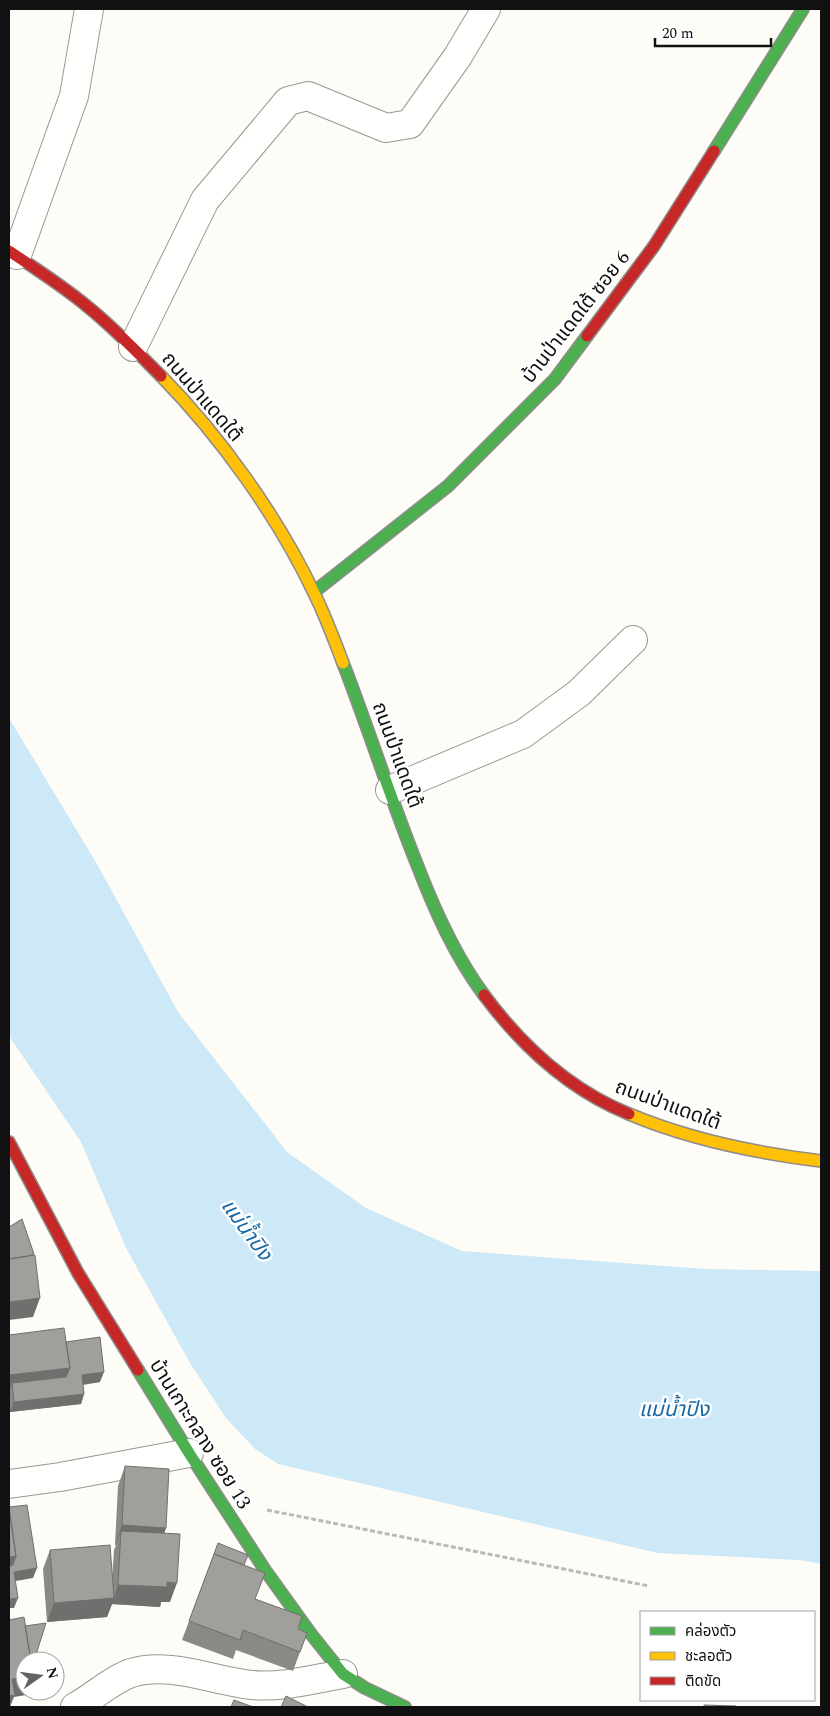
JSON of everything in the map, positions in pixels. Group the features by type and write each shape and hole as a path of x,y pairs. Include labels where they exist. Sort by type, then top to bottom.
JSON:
{"street":[{"path":"13,253 74,96 89,9"},
{"path":"133,347 206,200 288,101 308,96 386,128 410,124 458,56 486,9"},
{"name":"บ้านป่าแดดใต้ ซอย 6","path":"314,592 448,486 555,379 654,246 803,9"},
{"name":"ถนนป่าแดดใต้","path":"13,253 56,281 133,347 171,386 202,422 241,472 267,510 314,592 344,664 416,862 445,929 470,974 497,1012 531,1049 564,1078 605,1103 687,1136 736,1148 821,1161"},
{"path":"390,790 523,734 578,693 633,640"},
{"name":"บ้านเกาะกลาง ซอย 13","path":"9,1142 78,1274 189,1454 265,1570 311,1634 343,1674 365,1688 405,1707"},
{"path":"9,1484 189,1454"},
{"path":"75,1707 120,1679 141,1671 169,1670 254,1685 279,1684 343,1674"}],"path":[{"path":"264,1510 649,1586"}],"water":[{"name":"แม่น้ำปิง","path":"9,718 97,864 178,1012 287,1152 366,1208 462,1251 705,1269 821,1271 821,1564 800,1560 658,1553 278,1464 255,1449 226,1418 190,1363 126,1248 81,1142 9,1036"}],"building":[{"path":"22,1219 34,1254 9,1259 9,1227"},
{"path":"35,1255 40,1298 9,1302 9,1259"},
{"path":"64,1328 70,1368 9,1375 9,1335"},
{"path":"100,1337 104,1372 82,1375 84,1394 14,1402 12,1383 66,1377 70,1368 66,1342"},
{"path":"125,1466 169,1469 166,1528 122,1525"},
{"path":"27,1505 37,1568 14,1572 18,1598 9,1599 9,1566 13,1565 16,1556 9,1507"},
{"path":"9,1508 16,1556 9,1557"},
{"path":"121,1531 180,1534 177,1583 167,1582 167,1587 118,1585"},
{"path":"218,1543 248,1555 244,1565 214,1554"},
{"path":"110,1545 114,1598 54,1603 50,1550"},
{"path":"214,1554 265,1573 255,1599 302,1616 298,1629 307,1633 300,1652 243,1630 240,1640 189,1621"},
{"path":"24,1617 29,1651 15,1651 15,1679 12,1679 15,1695 9,1696 9,1620"},
{"path":"46,1623 37,1651 29,1651 25,1626"},
{"path":"286,1696 308,1707 281,1707"},
{"path":"234,1700 253,1707 231,1707"},
{"path":"704,1705 736,1706 736,1707 704,1707"}],"traffic: fast":[{"path":"714,151 803,9"},
{"path":"314,592 448,486 555,379 587,336"},
{"path":"343,663 431,900 446,933 484,995"},
{"path":"138,1370 265,1570 311,1634 343,1674 365,1688 405,1707"}],"traffic: slow":[{"path":"161,376 183,399 226,451 283,535 300,564 326,618 343,663"},
{"path":"629,1114 676,1131 724,1144 772,1154 821,1161"}],"traffic: jam":[{"path":"587,336 654,246 714,151"},
{"path":"9,251 88,307 161,376"},
{"path":"484,995 514,1032 549,1065 587,1092 629,1114"},
{"path":"9,1142 78,1273 138,1370"}]}
